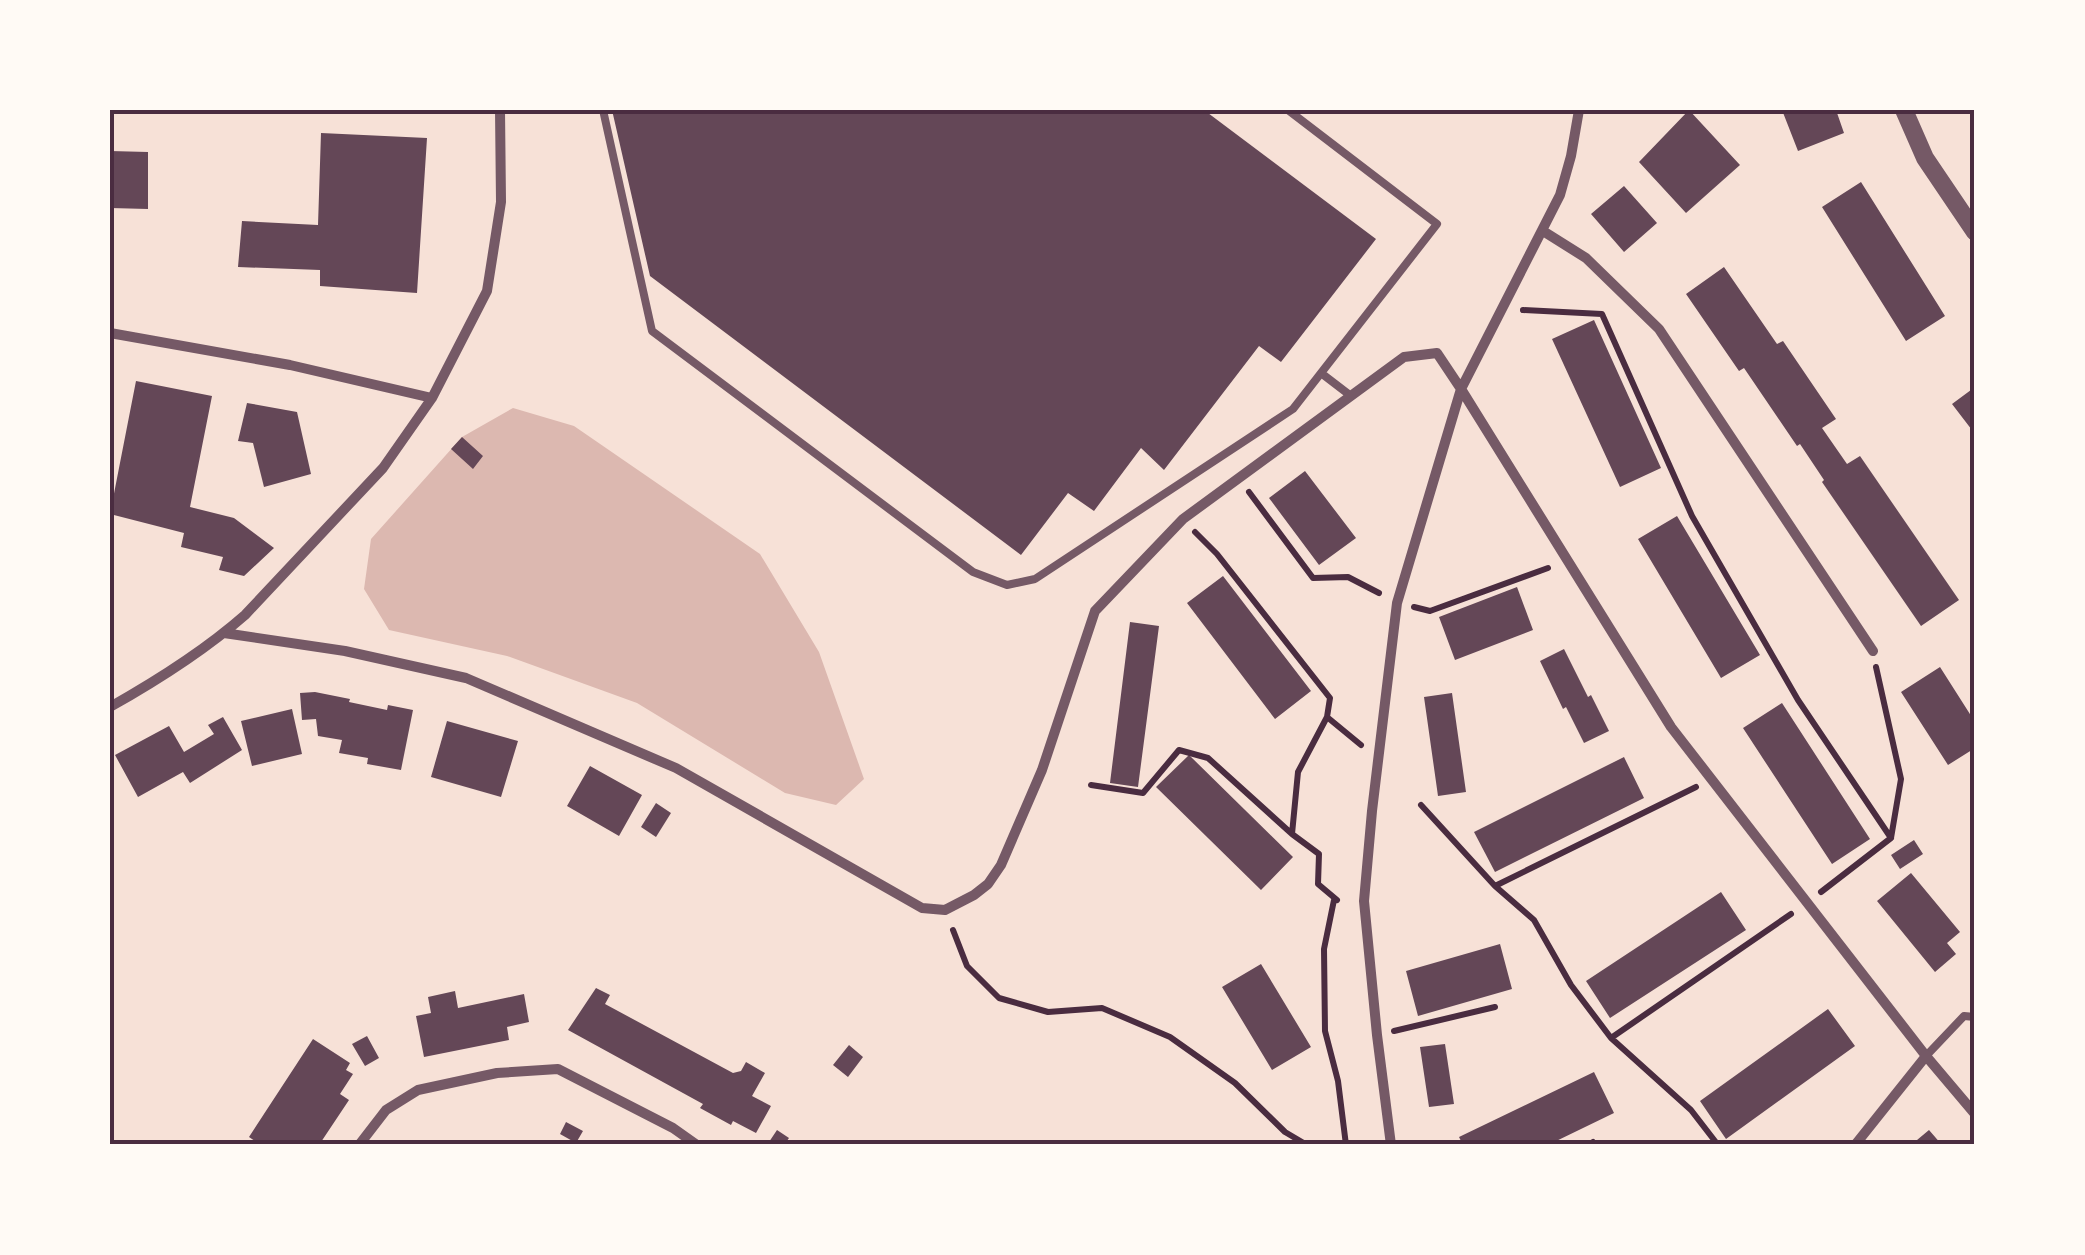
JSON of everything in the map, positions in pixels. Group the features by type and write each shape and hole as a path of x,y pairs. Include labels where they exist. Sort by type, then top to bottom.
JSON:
{"street":[{"path":"110,706 159,680 224,633 383,468 432,398 487,291 501,202 500,110"},
{"path":"1390,1145 1364,900 1397,603 1462,389 1560,196 1578,110"},
{"path":"1904,110 1924,158 1975,232"},
{"path":"1543,231 1586,258 1658,328 1873,651"},
{"path":"110,333 290,364 432,398"},
{"path":"224,633 346,651 466,678 676,768 922,908 945,910 988,884 1001,865 1042,770 1094,611 1183,519 1404,357 1437,353 1671,727 1975,1114"},
{"path":"1855,1145 1926,1056"},
{"path":"359,1145 386,1110 418,1090 497,1073 558,1069 673,1128 697,1145"}],"lane":[{"path":"603,110 652,331 973,572 1007,585 1036,579 1293,409 1438,224 1288,110"},
{"path":"1321,373 1351,396"},
{"path":"1926,1056 1964,1016 1975,1017"}],"path":[{"path":"1503,308 1602,314 1692,516 1798,700 1890,838"},
{"path":"1183,519 1217,554 1330,698 1327,717 1298,772 1292,834"},
{"path":"1327,717 1378,758"},
{"path":"1091,785 1143,793 1178,750 1208,758 1319,854 1318,884 1334,900 1364,900"},
{"path":"1495,886 1712,780"},
{"path":"1421,805 1495,886 1534,920 1571,985 1611,1038 1691,1110 1718,1145"},
{"path":"1334,900 1324,949 1325,1031 1338,1081 1346,1145"},
{"path":"945,910 968,966 1000,998 1048,1012 1102,1008 1170,1037 1235,1083 1285,1132 1307,1145"},
{"path":"1377,1035 1496,1007"}],"shaded area":[{"path":"513,408 574,426 760,554 819,652 864,779 836,805 785,793 637,703 507,656 389,630 364,589 371,539 462,437"}],"building":[{"path":"612,110 1204,110 1376,239 1281,362 1259,346 1164,470 1141,448 1094,511 1068,493 1021,555 650,276"},
{"path":"1689,110 1740,165 1686,213 1639,162"},
{"path":"1782,110 1836,110 1844,133 1798,151"},
{"path":"321,133 427,138 417,293 320,286 320,270 238,267 242,221 318,225"},
{"path":"110,151 148,152 148,209 110,208"},
{"path":"1861,182 1945,316 1906,341 1822,207"},
{"path":"1624,186 1657,223 1624,252 1591,214"},
{"path":"1724,267 1777,344 1783,341 1836,419 1822,428 1847,464 1860,456 1959,600 1921,626 1800,444 1797,446 1744,368 1739,371 1686,294"},
{"path":"1594,320 1661,468 1620,487 1552,339"},
{"path":"136,381 212,396 190,507 234,518 274,548 244,576 219,570 223,557 181,547 184,533 110,514"},
{"path":"1975,387 1975,434 1952,404"},
{"path":"247,403 297,412 311,474 264,487 253,443 238,441"},
{"path":"462,437 483,456 473,469 451,449"},
{"path":"1305,471 1356,538 1319,565 1269,498"},
{"path":"1677,516 1760,655 1721,678 1638,539"},
{"path":"1223,576 1311,691 1275,719 1187,603"},
{"path":"1517,587 1533,630 1455,660 1439,617"},
{"path":"1130,622 1159,626 1138,787 1110,783"},
{"path":"1564,649 1609,731 1584,743 1540,661"},
{"path":"1940,667 1975,722 1975,748 1948,765 1901,692"},
{"path":"315,692 387,710 388,705 413,710 401,770 367,764 368,758 339,753 342,740 318,736 316,719 302,720 300,693"},
{"path":"1452,693 1466,792 1438,796 1424,697"},
{"path":"1782,703 1870,839 1832,864 1743,728"},
{"path":"292,709 302,754 252,766 241,721"},
{"path":"223,717 242,750 190,783 183,772 138,797 115,755 169,726 184,752 214,734 208,725"},
{"path":"447,721 518,741 501,797 431,777"},
{"path":"1189,755 1293,857 1261,890 1156,787"},
{"path":"1624,757 1644,798 1495,872 1474,832"},
{"path":"590,766 642,795 619,836 567,806"},
{"path":"656,803 671,813 656,837 641,827"},
{"path":"1914,840 1923,854 1900,869 1891,855"},
{"path":"1911,873 1960,932 1947,943 1956,954 1935,972 1877,901"},
{"path":"1721,892 1746,930 1610,1018 1586,981"},
{"path":"1500,944 1512,989 1418,1016 1406,971"},
{"path":"1261,964 1311,1047 1272,1070 1222,987"},
{"path":"596,988 610,995 605,1004 733,1073 741,1071 746,1062 765,1073 752,1096 771,1106 756,1133 733,1121 731,1125 700,1108 703,1104 568,1030"},
{"path":"455,991 458,1008 524,994 529,1022 507,1027 509,1040 424,1057 416,1016 431,1013 428,997"},
{"path":"1828,1009 1855,1046 1726,1139 1700,1101"},
{"path":"367,1036 379,1058 365,1066 352,1044"},
{"path":"313,1039 350,1063 346,1070 353,1074 340,1094 349,1100 319,1145 261,1145 249,1137"},
{"path":"1445,1044 1454,1104 1429,1107 1420,1047"},
{"path":"849,1045 863,1057 848,1077 833,1065"},
{"path":"1594,1072 1614,1113 1548,1145 1463,1145 1459,1137"},
{"path":"566,1122 583,1131 576,1143 560,1134"},
{"path":"777,1130 789,1138 784,1145 767,1145"},
{"path":"1929,1130 1942,1145 1911,1145"}]}
